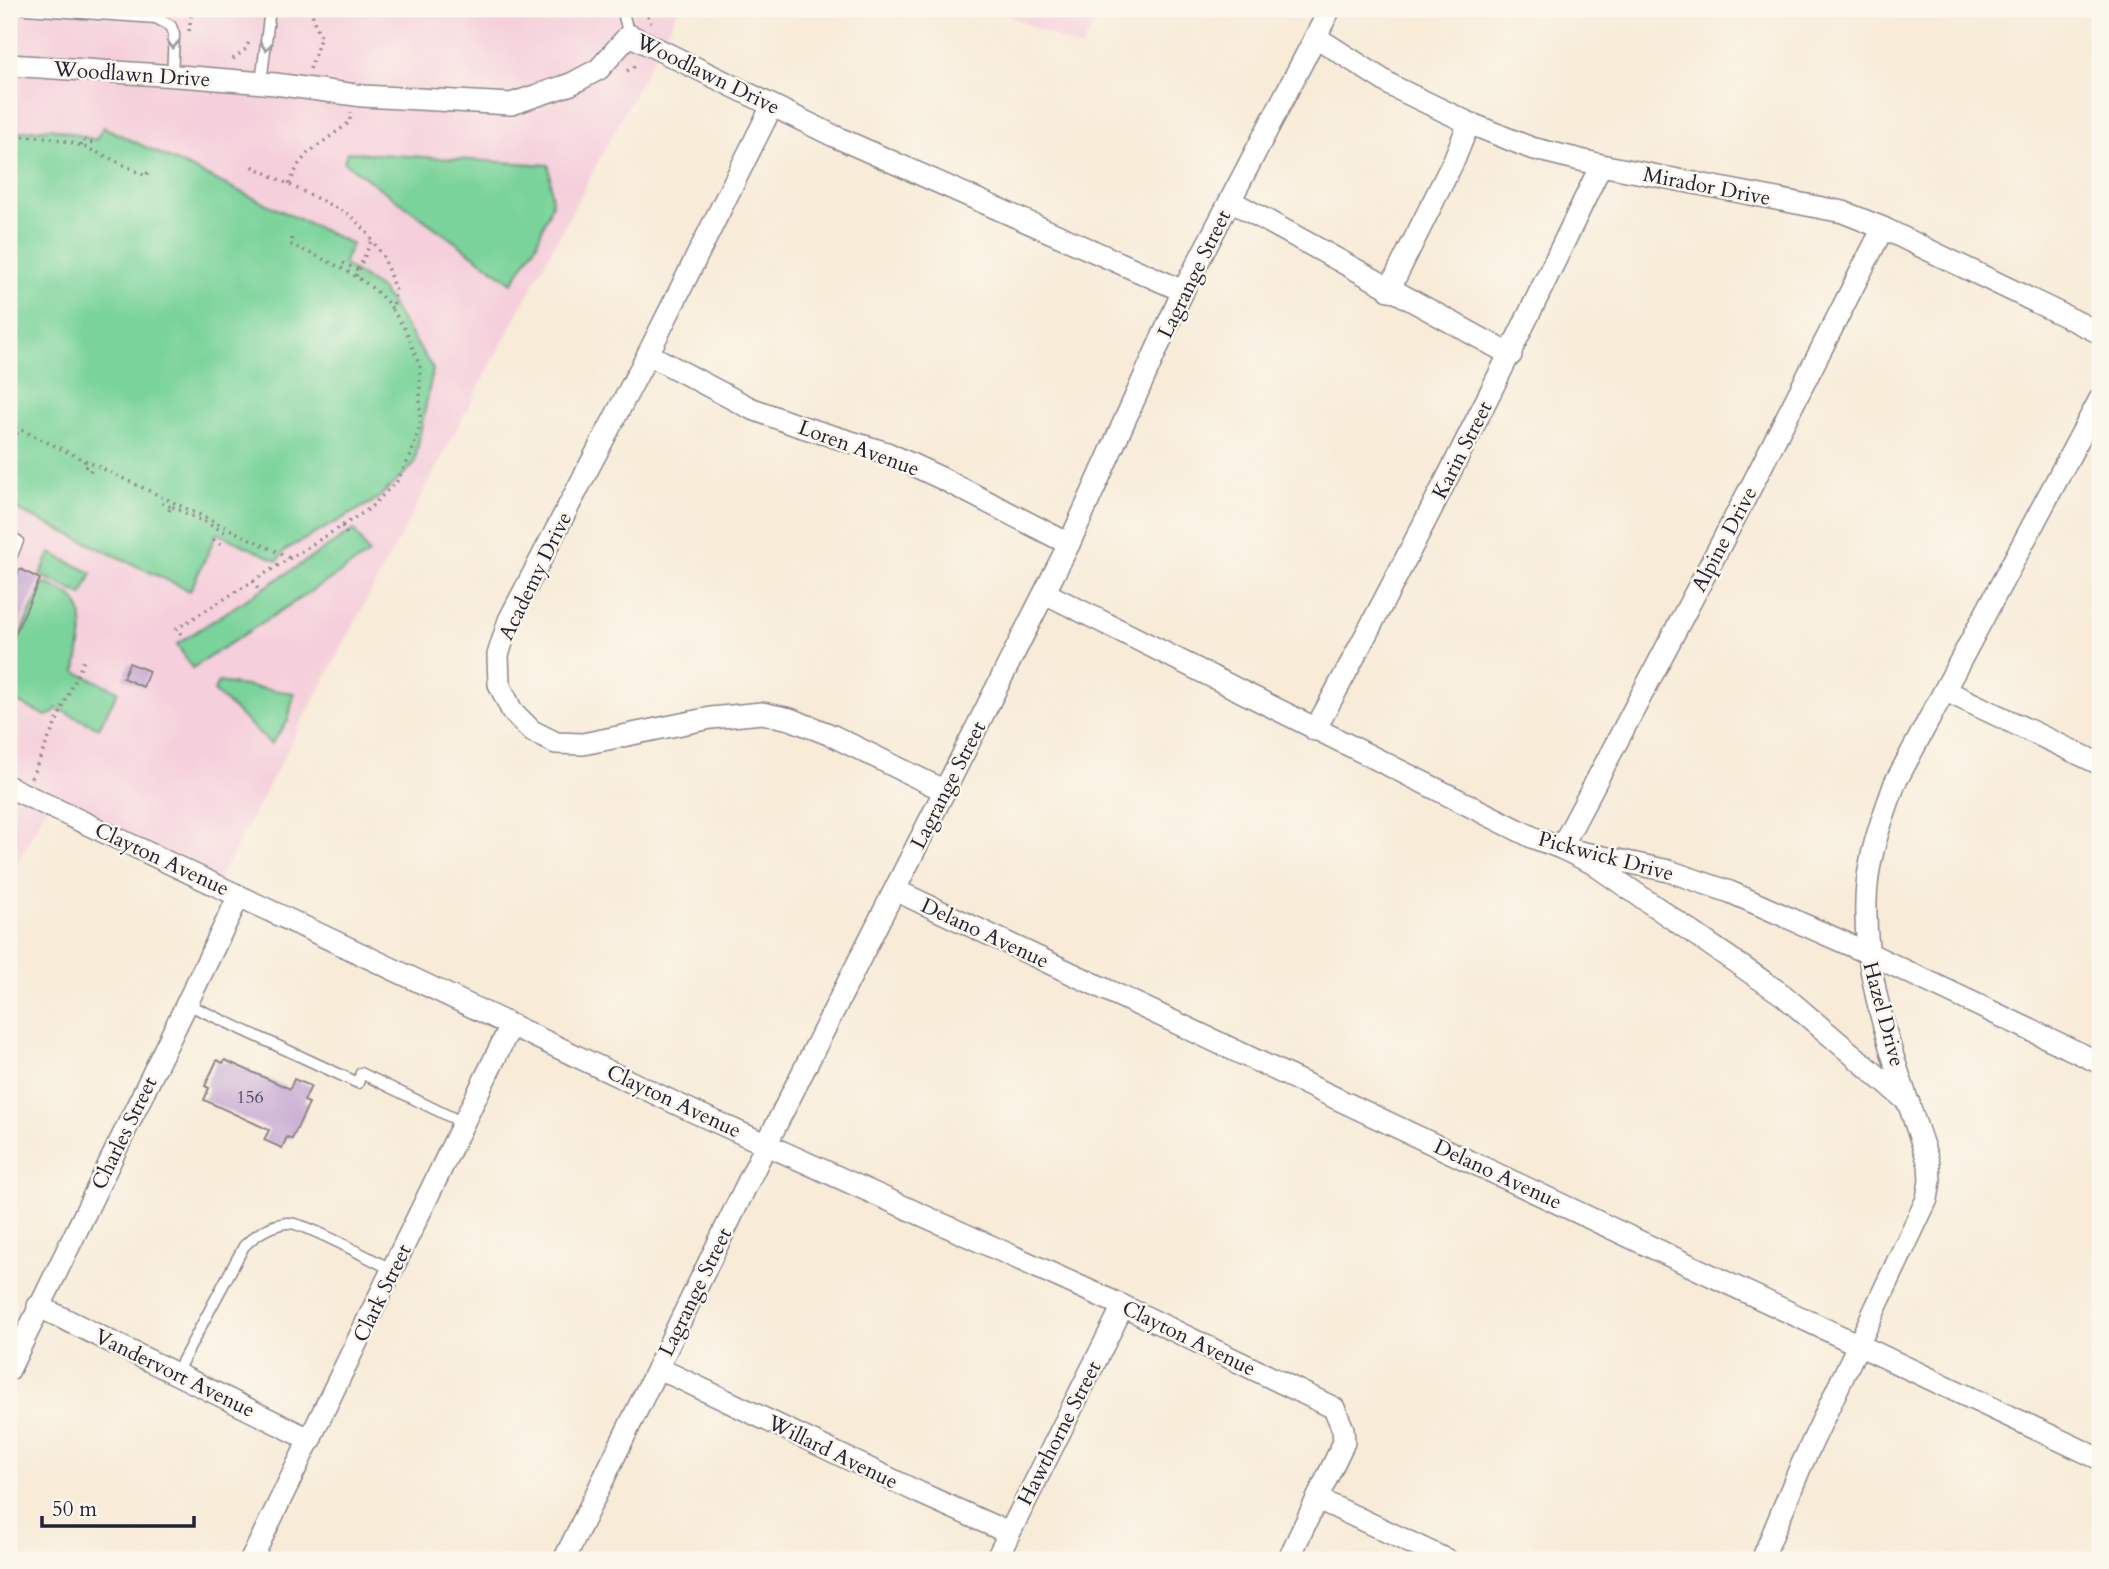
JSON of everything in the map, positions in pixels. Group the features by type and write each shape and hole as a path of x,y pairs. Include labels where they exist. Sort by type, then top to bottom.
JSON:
{"street":[{"name":"Lagrange Street","path":"564,1560 768,1143 1069,544 1183,290 1330,9"},
{"name":"Woodlawn Drive","path":"9,65 261,83 363,96 511,104 570,84 599,69 629,35 834,136 1183,290"},
{"name":"Mirador Drive","path":"1316,37 1394,87 1469,123 1531,148 1601,165 1843,212 1883,228 2100,333"},
{"name":"Academy Drive","path":"772,106 648,354 509,620 498,655 499,684 512,711 532,731 556,743 583,744 710,718 762,713 790,719 831,735 945,791"},
{"path":"1389,289 1454,160 1469,123"},
{"name":"Karin Street","path":"1315,730 1382,607 1511,355 1601,165"},
{"path":"1231,201 1511,355"},
{"name":"Alpine Drive","path":"1561,848 1753,483 1883,228"},
{"name":"Loren Avenue","path":"648,354 750,408 887,453 1069,544"},
{"name":"Hazel Drive","path":"1762,1560 1800,1468 1927,1199 1930,1181 1929,1164 1877,1001 1868,953 1866,902 1869,869 1881,824 1895,783 2100,399"},
{"name":"Pickwick Drive","path":"1045,593 1534,838 1561,848 1670,870 1730,892 1868,953 2100,1063"},
{"path":"1946,691 2100,764"},
{"name":"Clayton Avenue","path":"9,787 692,1111 768,1143 1123,1306 1334,1408 1343,1429 1344,1441 1318,1499"},
{"path":"1561,848 1601,869 1783,995 1909,1103"},
{"name":"Delano Avenue","path":"895,890 2100,1459"},
{"name":"Charles Street","path":"9,1370 239,896"},
{"name":"Clark Street","path":"251,1560 511,1025"},
{"name":"Vandervort Avenue","path":"38,1306 311,1440"},
{"name":"Hawthorne Street","path":"996,1560 1123,1306"},
{"name":"Willard Avenue","path":"658,1368 1009,1533"},
{"path":"1288,1560 1318,1499 1447,1560"}],"lane":[{"path":"26,9 156,18 165,21 174,34 172,76"},
{"path":"261,83 270,9"},
{"path":"622,9 629,35"},
{"path":"9,536 18,541 9,562"},
{"path":"187,1003 358,1083 361,1073 465,1124"},
{"path":"176,1373 244,1246 258,1232 289,1223 393,1270"}],"path":[{"path":"189,35 192,9"},
{"path":"303,88 321,36 315,25 312,9"},
{"path":"645,9 650,22 657,28"},
{"path":"224,63 246,49 251,30"},
{"path":"289,184 299,164 309,153 350,122 350,110"},
{"path":"9,139 24,136 60,138 153,179"},
{"path":"81,146 83,140 95,144"},
{"path":"252,166 349,215 372,239 384,258 395,290 393,310"},
{"path":"146,176 149,170"},
{"path":"186,639 176,629 369,509 397,481 411,455 420,425 420,367 407,334 388,302 355,276 291,240 282,239"},
{"path":"355,276 372,239"},
{"path":"343,263 358,270"},
{"path":"9,424 290,558"},
{"path":"9,430 15,437 23,437"},
{"path":"86,460 83,466 91,469 89,474"},
{"path":"162,503 229,534"},
{"path":"342,526 347,535"},
{"path":"213,540 224,546"},
{"path":"253,581 259,592"},
{"path":"31,778 85,658"}],"shaded area":[{"path":"9,9 679,9 216,885 47,805 9,881"},
{"path":"995,9 1102,9 1081,49"}],"green space":[{"path":"103,127 352,244 343,264 382,290 433,369 414,465 376,500 285,550 278,561 217,533 190,591 9,506 9,133 52,128 96,140"},
{"path":"347,152 549,165 552,204 536,245 512,283 344,162"},
{"path":"354,530 369,554 192,668 177,644"},
{"path":"50,553 92,573 82,595 40,575"},
{"path":"44,582 68,594 79,607 82,634 76,672 118,691 99,728 56,708 54,713 46,716 9,698 9,659"},
{"path":"218,682 294,693 288,721 271,744 214,691"}],"building":[{"path":"20,569 40,579 9,647 9,592"},
{"path":"129,663 149,671 143,687 123,678"},
{"path":"217,1060 223,1063 225,1060 290,1089 294,1079 311,1086 304,1101 309,1103 292,1139 287,1137 282,1148 264,1140 269,1130 204,1100 209,1088 205,1086"}]}
